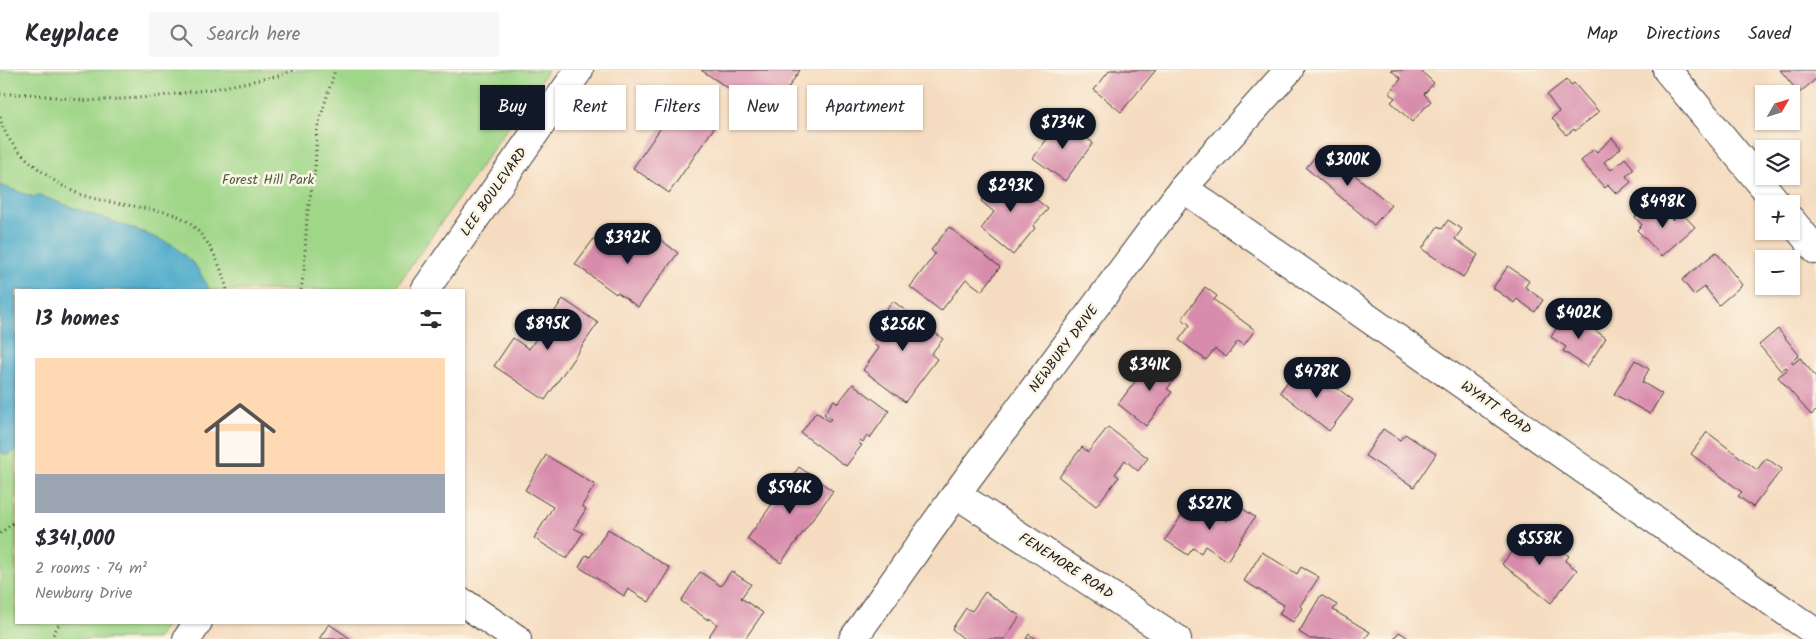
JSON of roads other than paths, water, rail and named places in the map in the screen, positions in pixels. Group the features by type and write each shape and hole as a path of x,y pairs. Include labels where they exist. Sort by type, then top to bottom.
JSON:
{"street":[{"name":"LEE BOULEVARD","path":"426,289 579,70"},
{"name":"NEWBURY DRIVE","path":"853,639 956,494 1183,188 1289,70"},
{"path":"1667,70 1771,195"},
{"name":"WYATT ROAD","path":"1183,188 1810,628"},
{"path":"1800,231 1816,250"},
{"name":"FENEMORE ROAD","path":"956,494 1177,639"},
{"path":"465,604 517,639"},
{"path":"187,639 197,624"}],"water":[{"path":"0,185 34,197 38,195 140,231 173,245 196,266 209,289 15,289 15,451 7,455 0,452"}],"park label":[{"name":"Forest Hill Park","path":"268,180"}]}
